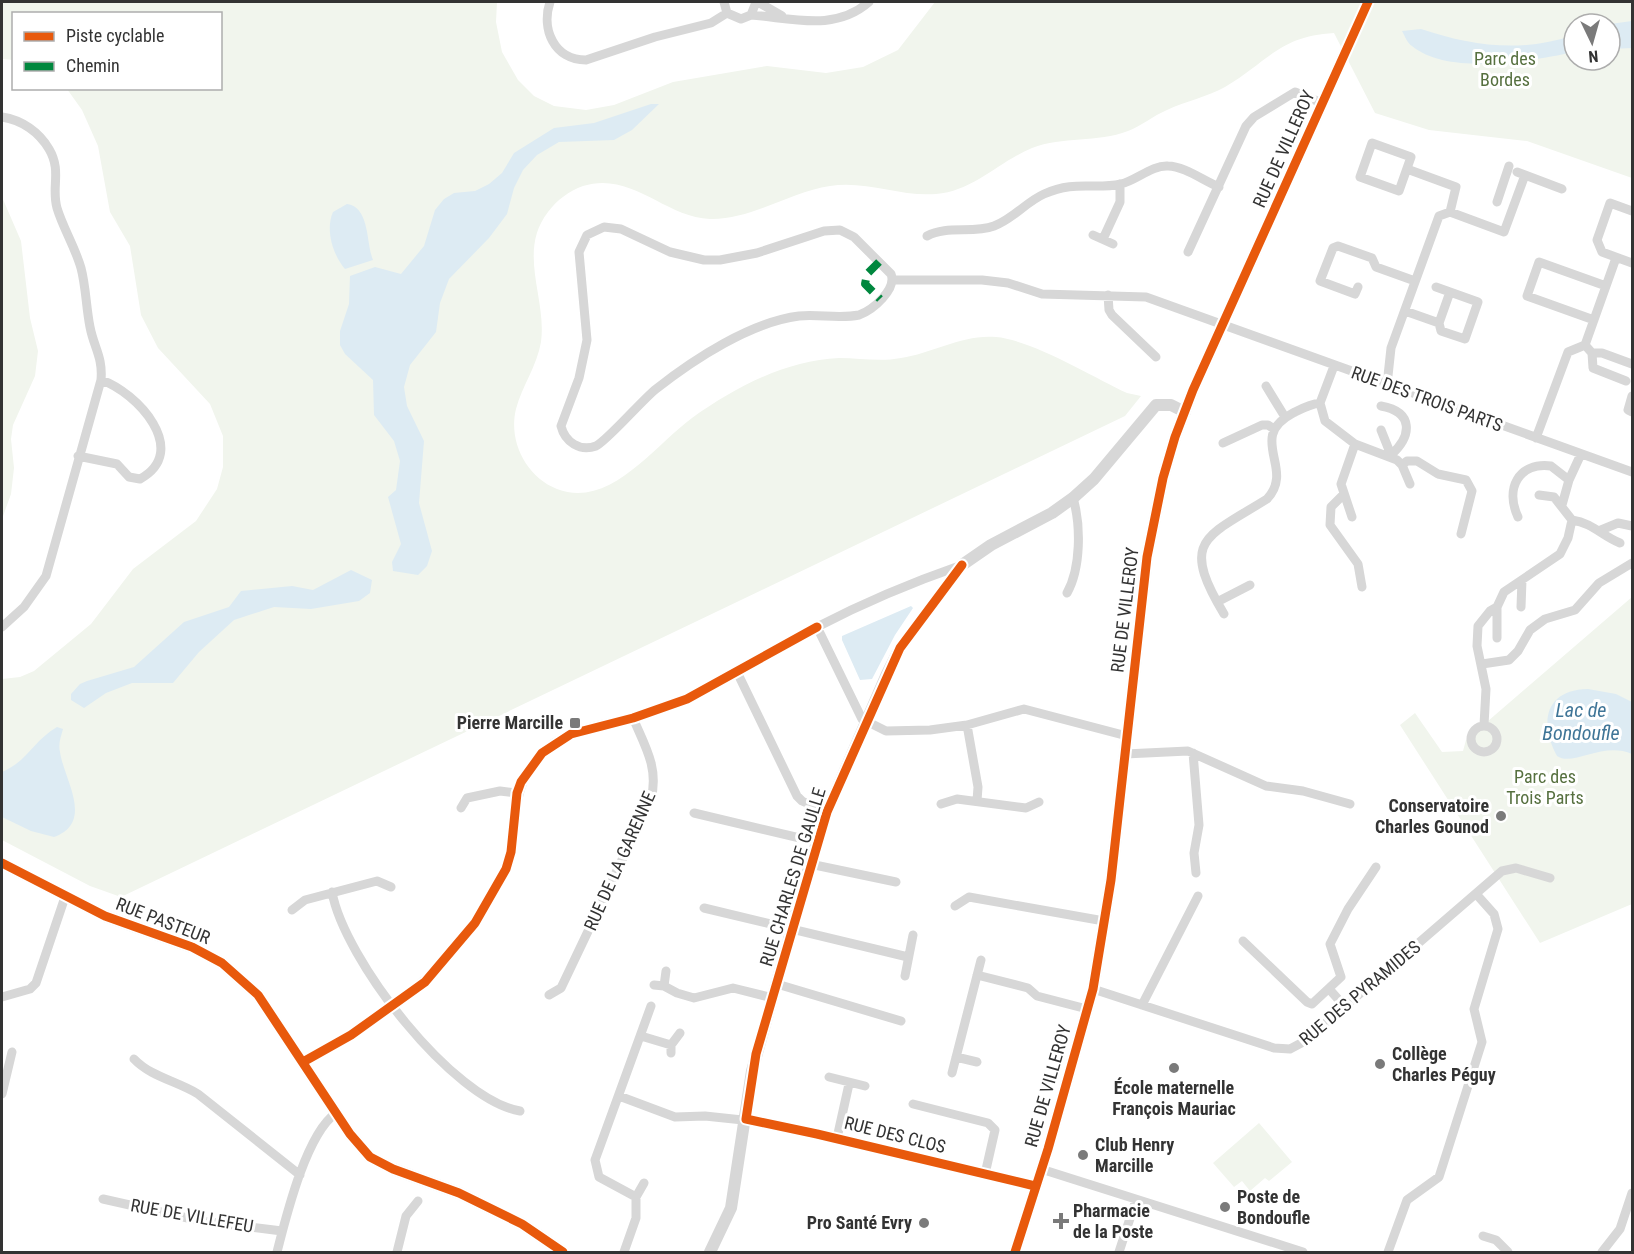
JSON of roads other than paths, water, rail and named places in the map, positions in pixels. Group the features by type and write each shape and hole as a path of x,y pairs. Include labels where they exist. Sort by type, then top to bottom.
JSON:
{"street":[{"path":"550,2 548,14 552,43 558,50 576,60 586,60 655,37 711,22 727,13"},
{"path":"724,2 727,13 736,19 751,15 784,17 810,22 831,20 851,14 869,2"},
{"path":"751,15 757,2 784,17"},
{"name":"RUE DE VILLEROY","path":"1014,1252 1041,1169 1093,989 1104,921 1152,531 1163,478 1185,412 1368,2"},
{"path":"1188,252 1246,126 1254,117 1295,92 1322,103"},
{"path":"2,117 31,129 49,148 54,160 57,180 56,207 81,267 90,327 102,363 101,380 78,456 58,541 46,576 24,607 2,627"},
{"path":"1372,143 1411,156 1407,169 1399,191 1360,177 1372,143"},
{"path":"927,236 935,231 974,231 997,225 1042,195 1063,187 1120,184 1168,166 1219,187"},
{"path":"1407,169 1456,187 1450,212"},
{"path":"1497,202 1504,183 1517,171"},
{"path":"1388,384 1391,348 1439,216 1450,212 1504,232 1520,189 1517,171"},
{"path":"1517,171 1562,189"},
{"path":"1504,183 1520,189"},
{"path":"1103,239 1120,202 1120,184"},
{"path":"1632,211 1610,203 1598,245 1602,252 1632,264"},
{"path":"604,227 621,229 670,252 704,260 720,260 757,253 824,231 840,230 854,237 891,274 894,280 893,285 866,312 852,316 798,316 779,321 704,355 654,390 595,446 573,444 563,434 562,419 579,378 587,340 579,252 582,242 594,230 604,227"},
{"path":"1093,235 1113,244"},
{"path":"1358,287 1355,294 1320,281 1333,248 1338,246 1372,258 1376,267 1415,281"},
{"path":"1536,438 1568,352 1585,345 1616,258"},
{"path":"1594,320 1527,296 1539,262 1606,286"},
{"name":"RUE DES TROIS PARTS","path":"894,280 982,280 1008,283 1042,294 1146,297 1632,472"},
{"path":"1436,286 1478,302 1465,339 1441,331 1439,323 1450,292"},
{"path":"1108,295 1108,310 1156,357"},
{"path":"1405,310 1439,323"},
{"path":"1585,345 1592,353 1593,368 1626,381"},
{"path":"1592,353 1602,353 1632,364"},
{"path":"1334,366 1320,403 1325,422 1355,444 1372,452 1391,455"},
{"path":"78,456 117,464 129,477 140,479 154,468 158,460 160,438 150,416 115,384 101,380"},
{"path":"1266,386 1285,417"},
{"path":"1632,396 1628,410 1632,412"},
{"path":"1224,614 1203,574 1201,551 1213,532 1267,499 1273,492 1278,475 1271,446 1274,429 1285,417 1310,404 1320,403"},
{"name":"RUE CHARLES DE GAULLE","path":"710,1252 731,1208 752,1071 810,864 827,812 900,648 962,565 991,545 1052,513 1073,498 1094,479 1156,405 1171,405 1185,412"},
{"path":"1382,406 1398,412 1406,423 1406,437 1391,455"},
{"path":"1223,443 1262,425 1268,425 1274,429"},
{"path":"1381,430 1391,455 1402,465 1410,484"},
{"path":"1352,517 1343,495 1342,479 1355,444"},
{"path":"1562,506 1569,480 1581,454"},
{"path":"1402,465 1407,460 1417,461 1438,474 1466,480 1472,491 1461,534"},
{"path":"1518,517 1513,502 1513,486 1516,479 1527,468 1551,466 1569,480"},
{"path":"1343,495 1331,507 1330,525 1358,564 1362,587"},
{"path":"1539,495 1554,497 1572,520 1586,522 1601,530 1605,537 1620,543"},
{"path":"1066,592 1073,581 1078,525 1073,498"},
{"path":"1497,638 1497,607 1504,592 1560,554 1568,538 1572,520"},
{"path":"1601,530 1618,523 1632,526"},
{"path":"1482,664 1509,660 1518,651 1530,630 1545,619 1575,609 1599,583 1632,563"},
{"path":"303,1062 351,1035 393,1007 436,971 475,923 506,869 511,852 517,793 528,769 555,742 586,728 633,718 687,699 817,627 861,606 962,565"},
{"path":"1521,607 1522,580"},
{"path":"1217,602 1250,585"},
{"path":"1484,725 1486,688 1477,646 1478,626 1490,611 1497,607"},
{"path":"817,627 857,710 866,723 886,731 906,732 967,725 1024,709 1127,736"},
{"path":"737,672 797,796 802,801 827,812"},
{"name":"RUE DE LA GARENNE","path":"549,996 561,988 651,799 655,777 653,766 633,718"},
{"path":"967,725 978,787 977,801"},
{"path":"1125,754 1183,750 1266,786 1303,791 1350,804"},
{"path":"1193,753 1199,825 1194,853 1196,873"},
{"path":"461,808 467,798 477,795 500,791 517,793"},
{"path":"941,804 957,799 1026,808 1040,801"},
{"path":"694,813 818,842"},
{"name":"RUE PASTEUR","path":"2,863 64,897 105,916 192,947 222,963 258,995 360,1147 381,1164 459,1193 522,1224 563,1252"},
{"path":"810,864 887,877 896,882"},
{"path":"1243,941 1306,1002 1312,1004 1330,990 1341,977 1330,944 1348,909 1376,867"},
{"name":"RUE DES PYRAMIDES","path":"1093,989 1282,1049 1297,1046 1497,876 1509,869 1521,869 1550,878"},
{"path":"292,910 306,900 377,881 391,887"},
{"path":"332,892 335,905 355,951 381,994 417,1037 453,1071 502,1108 520,1112"},
{"path":"1388,1252 1407,1200 1439,1177 1482,1042 1474,1009 1498,928 1494,914 1477,894"},
{"path":"1142,1005 1198,896"},
{"path":"2,997 30,989 36,983 64,897"},
{"path":"955,906 969,897 1104,921"},
{"path":"704,908 908,957"},
{"path":"905,976 914,935"},
{"path":"952,1073 981,960"},
{"path":"666,971 659,986 694,998 733,988 773,998"},
{"path":"977,975 1028,988 1037,996 1088,1009"},
{"path":"777,984 901,1021"},
{"path":"1330,990 1345,1007"},
{"path":"636,1197 599,1177 594,1167 651,1006"},
{"path":"641,1036 671,1049 680,1032"},
{"path":"2,1094 12,1052"},
{"path":"956,1057 977,1062"},
{"path":"134,1059 152,1074 180,1083 198,1094 300,1175"},
{"path":"829,1077 849,1084 865,1086"},
{"path":"837,1138 849,1084"},
{"name":"RUE DES CLOS","path":"619,1096 675,1117 746,1119 837,1138 1035,1186"},
{"path":"913,1104 988,1123 995,1130 985,1174"},
{"path":"278,1252 282,1231 300,1175 323,1125 336,1113"},
{"path":"1041,1169 1303,1252"},
{"path":"624,1252 636,1218 636,1197 644,1183"},
{"path":"1602,1252 1620,1229 1632,1193"},
{"name":"RUE DE VILLEFEU","path":"103,1199 201,1221 282,1231"},
{"path":"1119,1252 1136,1200"},
{"path":"397,1252 406,1216 418,1201"},
{"path":"1483,1236 1496,1240 1508,1252"}],"water":[{"path":"1632,21 1632,48 1622,48 1622,22"},
{"path":"1421,29 1459,40 1497,45 1535,44 1562,39 1562,54 1491,64 1447,61 1428,55 1412,46 1402,31"},
{"path":"651,104 659,104 632,130 614,140 559,142 537,155 523,170 514,188 507,214 489,238 449,279 440,303 436,332 410,365 404,387 407,406 424,441 419,503 432,551 427,566 418,575 393,571 392,562 401,544 388,497 396,490 400,461 394,441 374,415 373,380 345,354 340,345 340,331 349,304 350,276 375,267 401,274 424,246 435,210 444,199 454,193 475,191 489,184 502,173 514,153 554,128 594,123"},
{"path":"347,204 360,212 366,227 373,260 345,269 334,250 330,227 333,212"},
{"path":"351,570 372,580 370,593 359,601 311,609 274,607 234,620 199,652 173,683 132,683 106,693 84,708 71,700 71,694 80,684 134,667 184,622 229,607 241,591 292,586 313,590"},
{"path":"911,606 913,608 895,635 872,679 860,680 842,636"},
{"name":"Lac de Bondoufle","path":"1588,689 1616,694 1632,702 1632,754 1610,750 1564,759 1557,756 1548,731 1550,710 1562,695"},
{"path":"57,727 63,729 59,749 71,787 75,811 73,821 66,830 54,837 31,831 2,817 2,772 25,757 42,738"}],"place":[{"name":"Pierre Marcille","path":"575,723"},
{"name":"Conservatoire Charles Gounod","path":"1501,816"},
{"name":"Collège Charles Péguy","path":"1380,1064"},
{"name":"École maternelle François Mauriac","path":"1174,1068"},
{"name":"Club Henry Marcille","path":"1083,1155"},
{"name":"Poste de Bondoufle","path":"1225,1207"},
{"name":"Pharmacie de la Poste","path":"1061,1221"},
{"name":"Pro Santé Evry","path":"924,1223"}],"park label":[{"name":"Parc des Bordes","path":"1505,69"},
{"name":"Parc des Trois Parts","path":"1545,787"}]}
